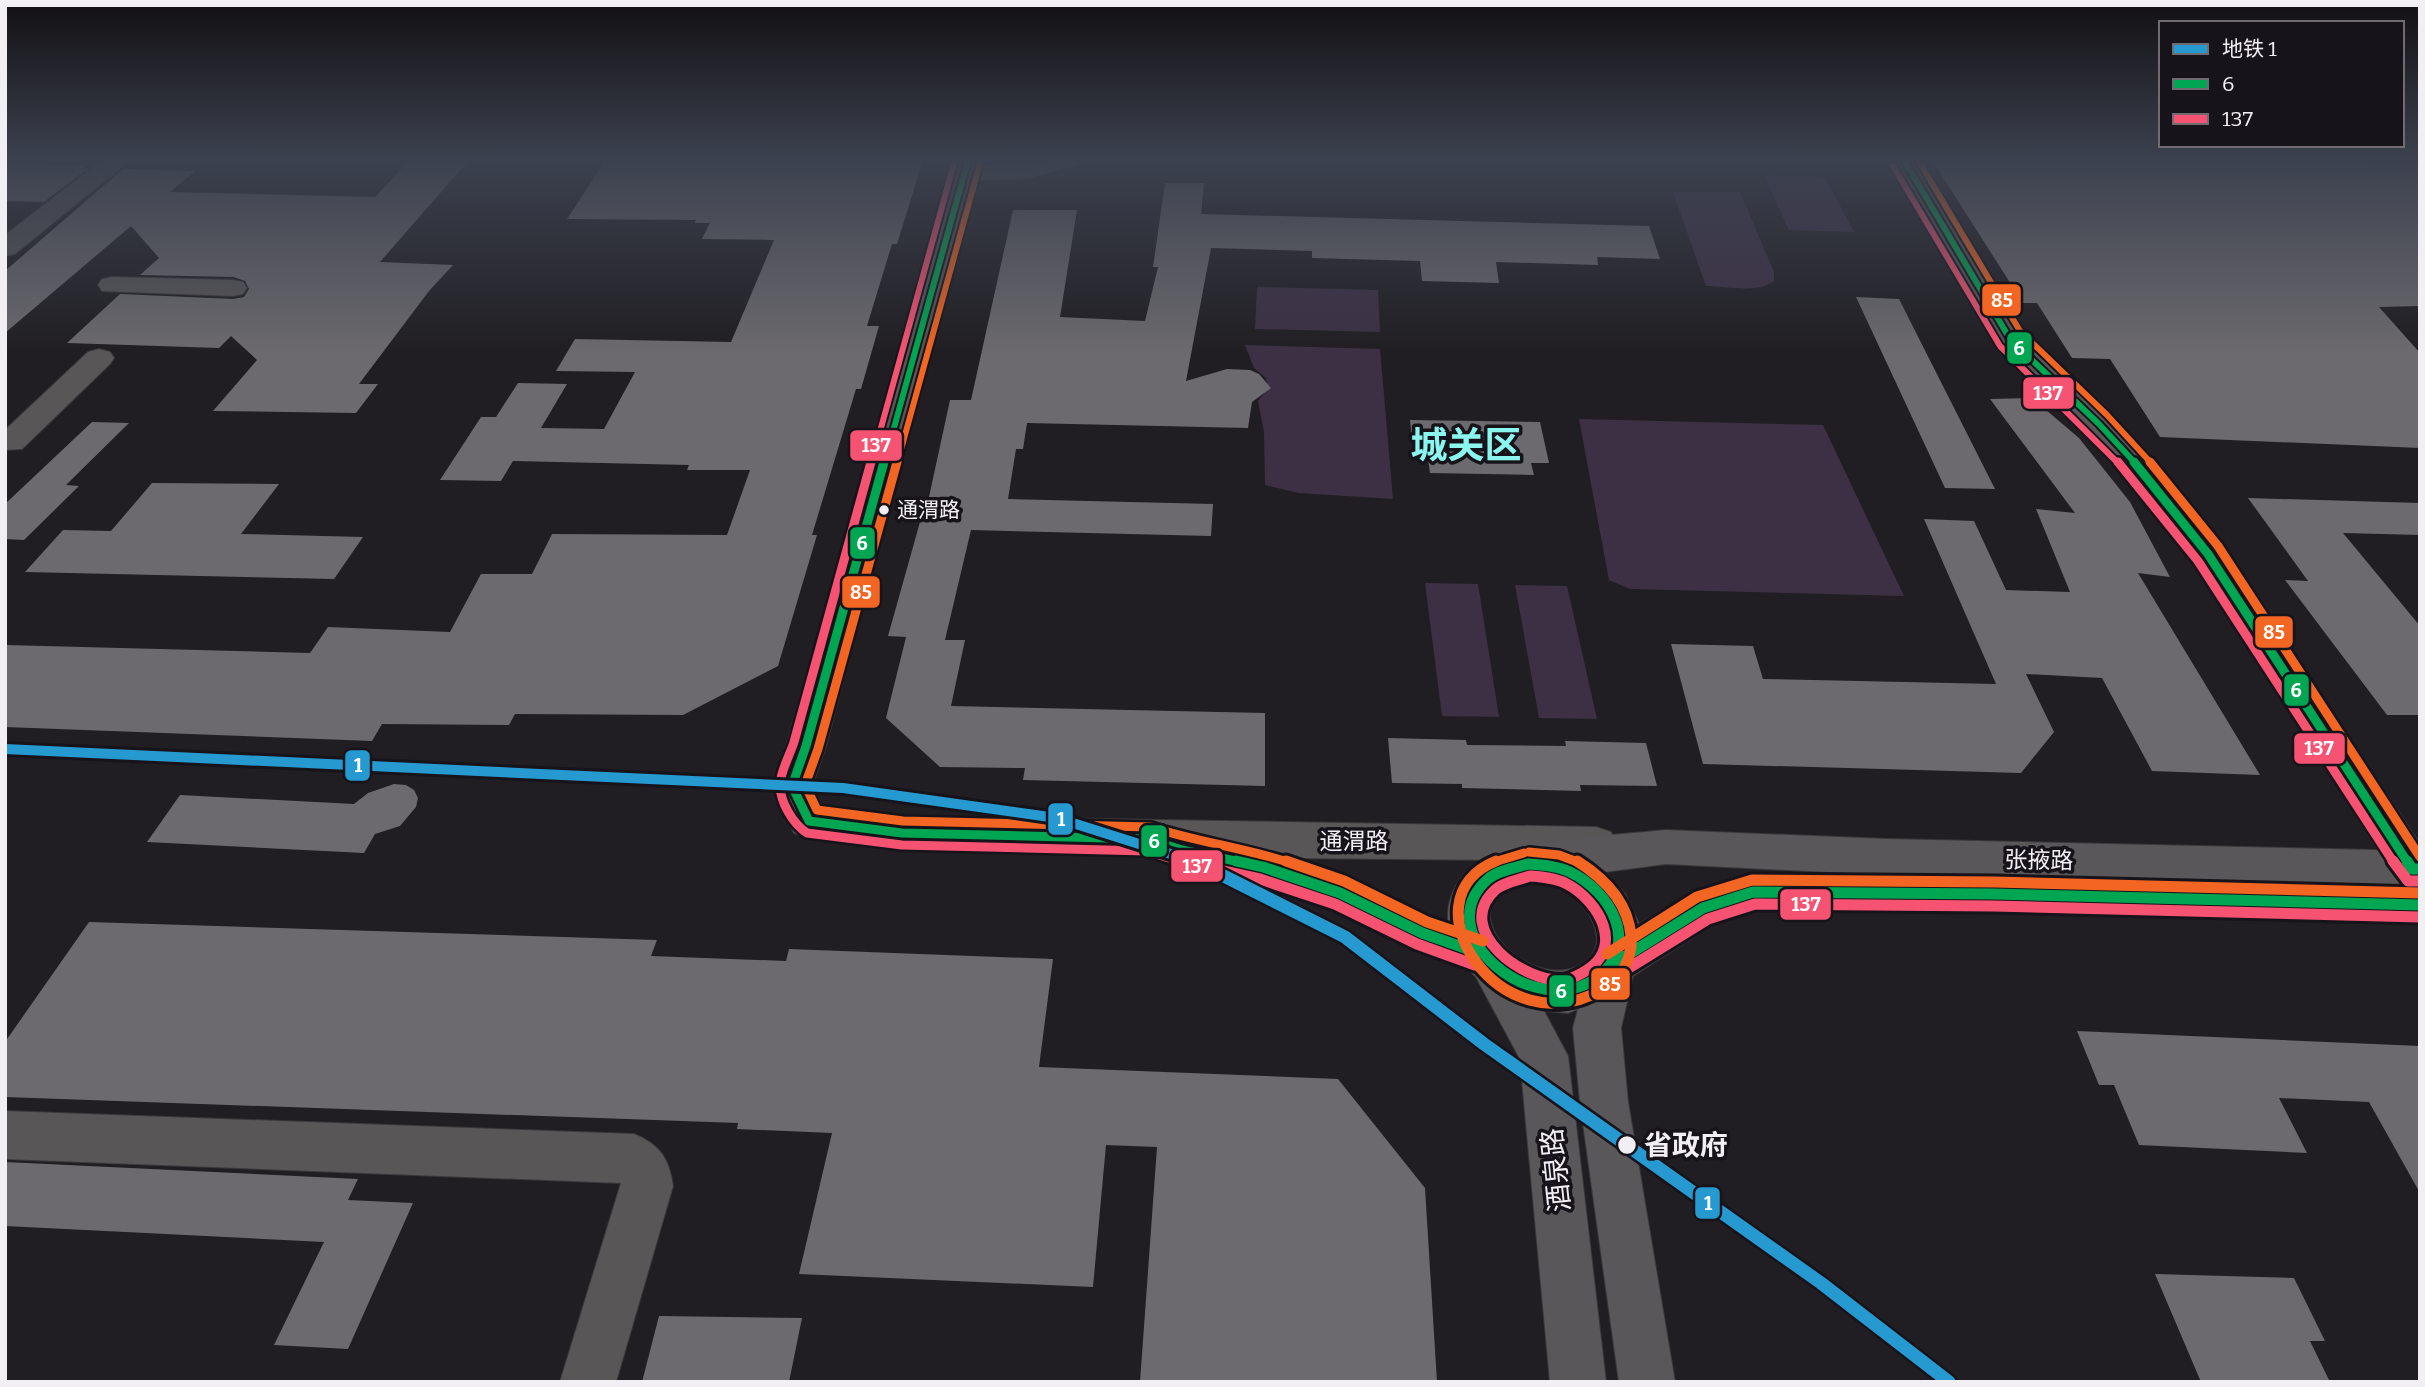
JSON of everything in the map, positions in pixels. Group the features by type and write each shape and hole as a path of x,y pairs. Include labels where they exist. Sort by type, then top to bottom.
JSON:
{"main road":[{"name":"张掖路","path":"1528,864 1665,847 2418,881"},
{"path":"1647,1382 1604,1102 1597,1028 1613,964 1619,945 1618,924 1609,904 1593,887 1574,873 1551,866 1528,864 1492,874 1479,886 1471,901 1468,918 1471,936 1488,962 1527,986 1562,992 1583,988 1600,978 1613,964 1703,908 1754,892 1994,894 2418,881"},
{"name":"酒泉路","path":"1488,962 1544,1055 1578,1382"}],"street":[{"path":"5,248 35,225"},
{"name":"通渭路","path":"950,225 806,746 792,786 809,821 902,833 1665,847"},
{"path":"1942,225 2010,340 2099,424 2136,464 2208,554 2418,881"},
{"path":"112,285 233,288"},
{"path":"11,442 99,358"},
{"path":"1148,839 1182,850 1263,867 1340,893 1488,962"},
{"path":"1398,841 1478,852 1528,864"},
{"path":"5,1135 634,1159 645,1169 647,1186 588,1382"}],"shaded area":[{"path":"1684,225 1754,225 1774,272 1774,281 1751,288 1706,286"},
{"path":"1787,225 1850,225 1854,232 1789,230"},
{"path":"1257,287 1378,290 1380,332 1255,329"},
{"path":"1245,345 1380,349 1393,499 1299,493 1265,485 1264,432 1258,401 1268,389 1266,378 1254,368"},
{"path":"1579,419 1823,425 1904,596 1630,589 1609,580"},
{"path":"1425,583 1478,584 1499,717 1442,716"},
{"path":"1515,585 1567,586 1597,719 1539,718"}],"building":[{"path":"59,225 413,225 380,262 453,265 429,291 359,384 378,384 356,413 213,411 257,360 231,336 219,348 67,343 120,294 233,299 244,297 249,289 245,281 234,277 140,275 159,258 131,226 5,333 5,271"},
{"path":"709,225 903,225 897,244 892,244 867,326 879,326 861,389 856,389 812,535 817,535 778,666 683,715 515,714 509,725 382,724 372,741 5,727 5,645 310,653 328,627 450,632 481,574 532,574 552,534 727,535 750,470 687,470 689,465 513,461 501,481 440,480 481,417 496,417 518,383 567,384 541,428 604,429 635,372 556,371 575,339 731,342 774,240 702,239"},
{"path":"1010,225 1075,225 1060,317 1145,321 1158,267 1153,267 1159,225 1649,226 1660,259 1597,257 1598,265 1496,262 1499,283 1422,281 1420,261 1312,258 1312,251 1211,248 1186,381 1227,369 1250,370 1259,374 1271,388 1252,402 1248,428 1027,423 1023,449 1016,449 1008,499 1213,504 1211,536 971,530 945,640 965,640 951,706 1265,713 1265,786 1023,780 1025,768 940,767 886,718 906,637 888,636 929,497 950,400 971,400"},
{"path":"1973,225 2420,225 2420,306 2379,307 2420,353 2420,448 2160,437 2110,359 2072,358 2037,303 2023,303"},
{"path":"1856,297 1899,299 1995,489 1945,488"},
{"path":"2032,398 2079,438 2130,502 2170,577 2138,573 2260,775 2152,771 2102,678 2026,674 2054,732 2021,773 1703,764 1671,644 1753,646 1763,679 1996,684 1924,519 1974,521 2006,590 2070,592 2036,509 2075,513 1990,399"},
{"path":"1410,420 1540,422 1549,463 1531,463 1534,475 1430,473 1428,459 1414,459"},
{"path":"92,422 129,423 66,485 79,486 24,540 5,539 5,504"},
{"path":"152,483 279,484 241,534 363,537 334,579 25,572 63,530 111,531"},
{"path":"2248,498 2420,503 2420,535 2343,533 2420,626 2420,715 2387,715 2285,580 2308,581"},
{"path":"1388,738 1466,740 1467,745 1566,746 1565,741 1646,743 1657,786 1580,785 1581,791 1392,783"},
{"path":"394,784 406,785 414,790 418,798 416,807 400,826 375,834 364,853 147,842 180,795 354,804 368,793"},
{"path":"89,922 657,940 651,956 786,961 789,949 1053,959 1039,1067 1338,1079 1425,1188 1437,1382 1140,1382 1157,1147 1106,1145 1093,1287 799,1274 832,1133 737,1129 738,1123 5,1097 5,1042"},
{"path":"2077,1031 2420,1046 2420,1193 2369,1102 2279,1098 2307,1153 2139,1145 2114,1085 2099,1085"},
{"path":"5,1162 358,1179 348,1200 413,1203 348,1349 274,1345 324,1242 5,1226"},
{"path":"2155,1274 2294,1278 2325,1341 2310,1341 2330,1382 2201,1382"},
{"path":"659,1316 802,1318 789,1382 642,1382"}],"metro line":[{"name":"1","path":"5,749 843,788 1057,818 1205,865 1345,937 1484,1044 1821,1283 1949,1382"}],"transit line":[{"name":"137","path":"937,225 794,742 780,783 785,804 797,825 807,833 902,845 1146,851 1179,862 1260,879 1335,904 1417,944 1475,965"},
{"name":"6","path":"950,225 806,746 792,786 809,821 902,833 1148,839 1182,850 1263,867 1340,893 1422,933 1479,953"},
{"name":"85","path":"963,225 818,749 805,785 817,810 903,821 1151,827 1185,838 1267,855 1344,881 1427,922 1483,941"},
{"name":"137","path":"1928,225 2000,346 2127,472 2198,561 2402,876 2408,881 2420,881"},
{"name":"6","path":"1942,225 2010,339 2099,424 2136,464 2208,554 2412,869 2420,869"},
{"name":"85","path":"1957,225 2020,331 2107,415 2145,456 2218,546 2420,857"},
{"name":"85","path":"1524,853 1479,870 1462,893 1457,918 1462,942 1476,964 1495,983 1519,997 1545,1004 1583,1000 1604,989 1623,970 1629,954 1629,922 1614,893 1590,869 1565,857 1529,852"},
{"name":"6","path":"1528,864 1555,867 1570,872 1594,889 1612,913 1620,941 1617,955 1610,968 1585,987 1556,992 1527,986 1501,971 1480,950 1470,926 1471,901 1488,879 1528,864"},
{"name":"137","path":"1530,876 1567,884 1587,900 1603,924 1606,949 1601,960 1574,977 1565,980 1548,979 1530,973 1513,964 1498,951 1487,936 1481,921 1483,905 1498,888 1530,876"},
{"name":"85","path":"1607,954 1697,897 1752,880 1994,882 2420,893"},
{"name":"6","path":"1613,964 1703,908 1753,892 1994,894 2420,905"},
{"name":"137","path":"1619,974 1708,919 1755,904 1994,906 2420,917"}],"place":[{"name":"通渭路","path":"884,510"},
{"name":"省政府","path":"1627,1145"}],"district":[{"name":"城关区","path":"1466,445"}]}
